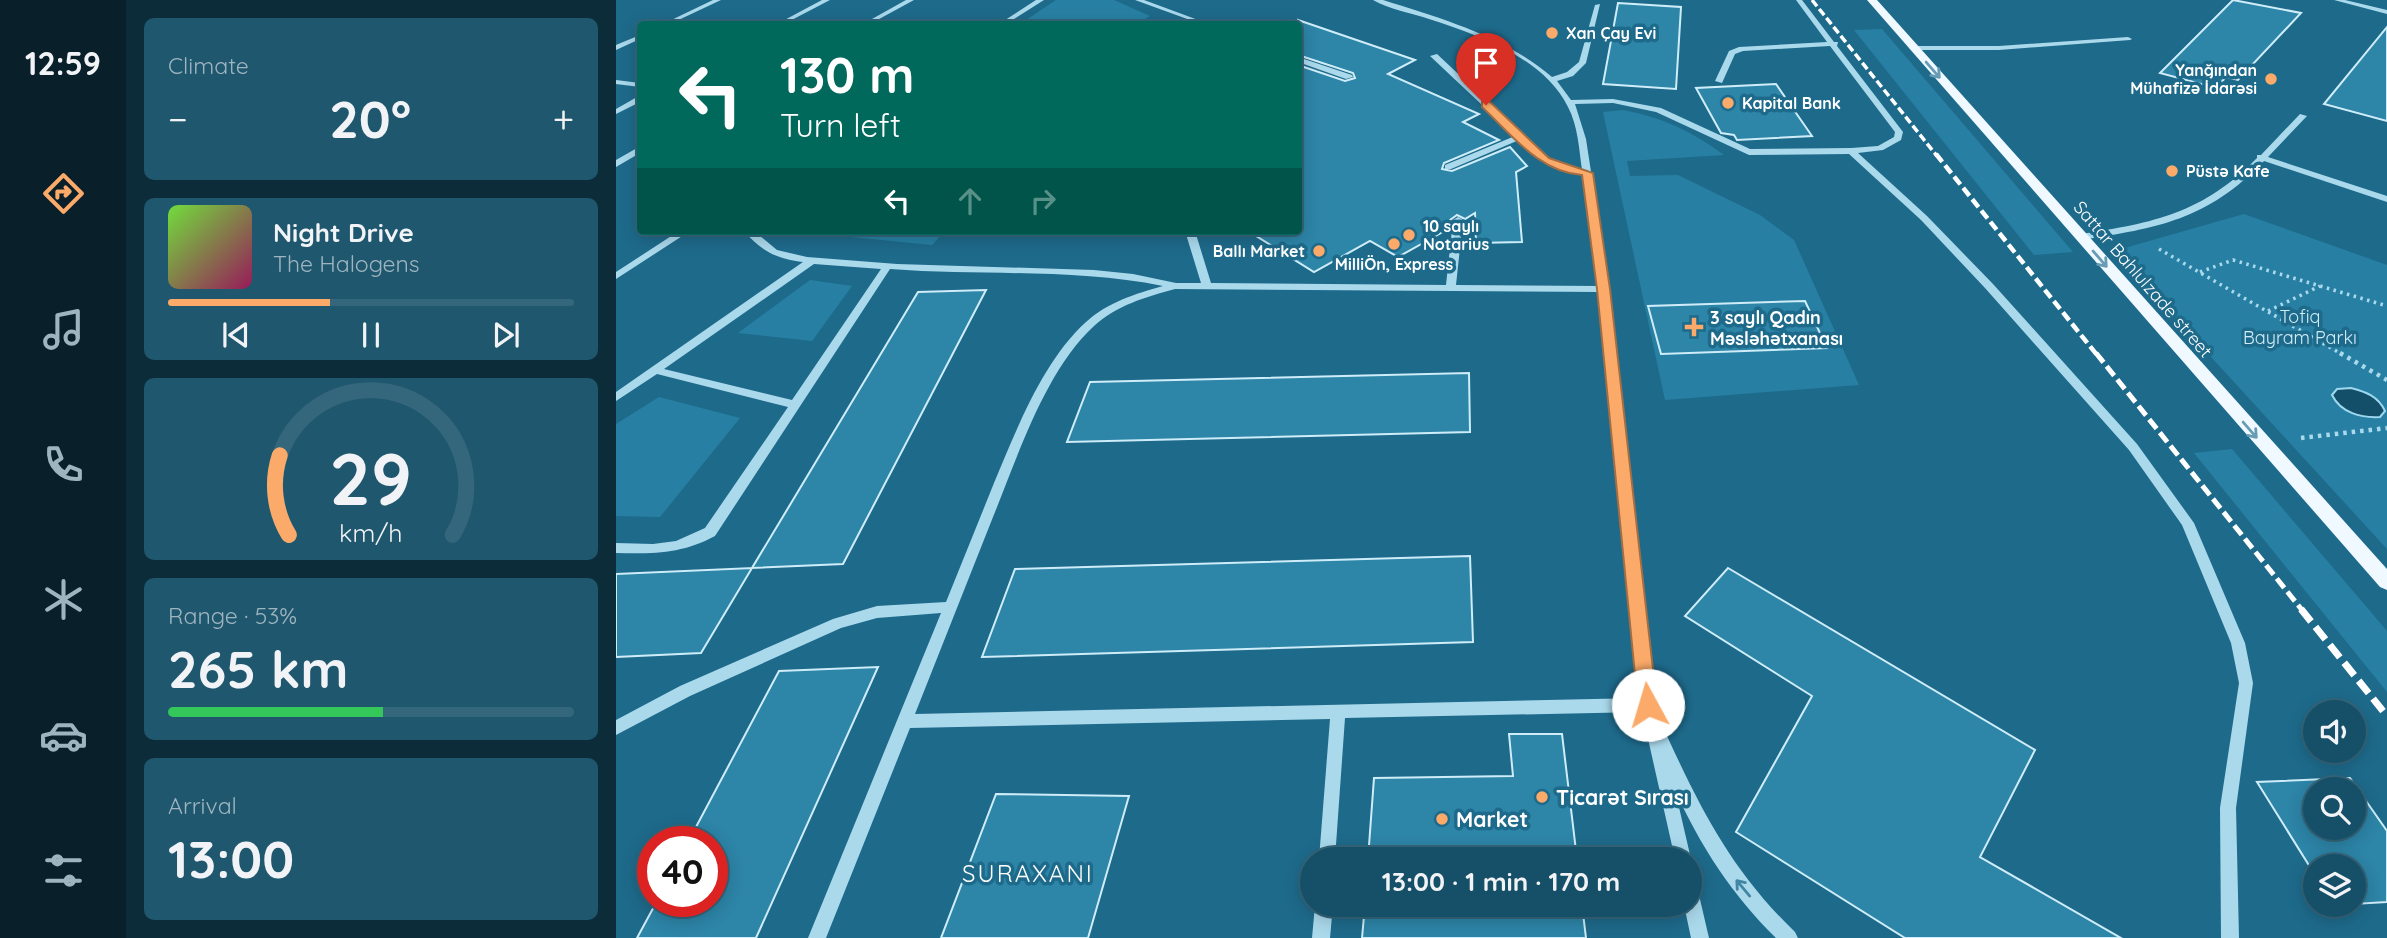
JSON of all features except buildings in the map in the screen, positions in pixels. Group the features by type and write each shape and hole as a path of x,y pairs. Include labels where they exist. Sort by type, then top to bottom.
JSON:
{"main road":[{"name":"Sattar Bahlulzade street","path":"1872,0 2387,582"}],"street":[{"path":"672,21 718,0"},
{"path":"786,21 827,0"},
{"path":"872,21 911,0"},
{"path":"1007,21 1041,0"},
{"path":"1138,0 1198,21"},
{"path":"1376,0 1482,36 1551,80 1569,102 1582,139 1604,289 1648,705 1679,847"},
{"path":"1569,102 1613,101 1658,110 1749,152 1851,151 1880,148 1898,138 1899,132 1835,44 1799,0"},
{"path":"2337,0 2387,12"},
{"path":"1551,80 1570,74 1582,63 1598,5"},
{"path":"616,48 637,38"},
{"path":"1914,48 1998,48 2128,39"},
{"path":"1719,81 1732,53 1741,49 1835,44"},
{"path":"1434,56 1520,137 1557,167 1587,173"},
{"path":"1302,59 1349,77"},
{"path":"616,82 637,85"},
{"path":"616,112 637,101"},
{"path":"2081,237 2144,227 2183,215 2225,192 2302,116"},
{"path":"1448,167 1520,137"},
{"path":"1851,151 1924,218 1989,286 2133,447 2188,523 2238,643 2246,683 2228,808 2230,938"},
{"path":"616,164 637,152"},
{"path":"1451,287 1458,220"},
{"path":"616,276 679,235"},
{"path":"753,235 765,248 813,260 887,267 1087,270 1126,274 1175,286 1604,289"},
{"path":"1191,235 1207,286"},
{"path":"616,397 813,260"},
{"path":"616,548 665,549 689,545 710,531 887,267"},
{"path":"817,938 1026,420 1069,346 1098,315 1124,301 1175,286"},
{"path":"654,370 795,405"},
{"path":"904,721 1648,705"},
{"path":"1648,705 1699,826 1731,874 1771,922 1789,938"},
{"path":"1328,847 1338,711"},
{"path":"1321,938 1323,917"},
{"path":"1695,917 1700,938"}],"lane":[{"path":"2260,157 2387,199"},
{"path":"616,728 685,691 838,623 877,612 951,607"}],"path":[{"path":"2149,243 2387,380"},
{"path":"2199,272 2233,260 2387,306"},
{"path":"2267,311 2321,286"},
{"path":"2262,443 2387,428"}],"green space":[{"path":"1056,0 1114,0 1150,16 1141,21 1024,21"},
{"path":"1882,29 2073,252 2034,255 1854,30"},
{"path":"1623,110 1676,127 1701,139 1724,155 1627,161 1630,176 1678,175 1760,215 1794,240 1859,385 1665,400 1603,112"},
{"name":"Tofiq Bayram Parkı","path":"2244,214 2387,265 2387,549 2114,251"},
{"path":"831,235 941,235 932,245"},
{"path":"810,280 852,286 812,341 738,333"},
{"path":"659,397 740,418 660,517 616,516 616,424"},
{"path":"2232,449 2387,631 2387,692 2194,453"}],"shaded area":[{"path":"2351,388 2371,395 2385,411 2380,417 2373,417 2346,410 2332,395 2337,389"}],"railway":[{"path":"1812,0 1937,156"},
{"path":"1936,154 2097,355"},
{"path":"2096,353 2302,610"},
{"path":"2301,609 2387,716"}],"place":[{"name":"Xan Çay Evi","path":"1552,33"},
{"name":"Yanğından Mühafizə İdarəsi","path":"2271,79"},
{"name":"Kapital Bank","path":"1728,103"},
{"name":"Püstə Kafe","path":"2172,171"},
{"name":"10 saylı Notarius","path":"1409,235"},
{"name":"MilliÖn, Express","path":"1394,244"},
{"name":"Ballı Market","path":"1319,251"},
{"name":"3 saylı Qadın Məsləhətxanası","path":"1694,327"},
{"name":"Ticarət Sırası","path":"1542,797"},
{"name":"Market","path":"1442,819"}],"district":[{"name":"SURAXANI","path":"1028,873"}],"route":[{"path":"1486,105 1545,160 1569,171 1587,173 1604,289 1648,705"}]}
